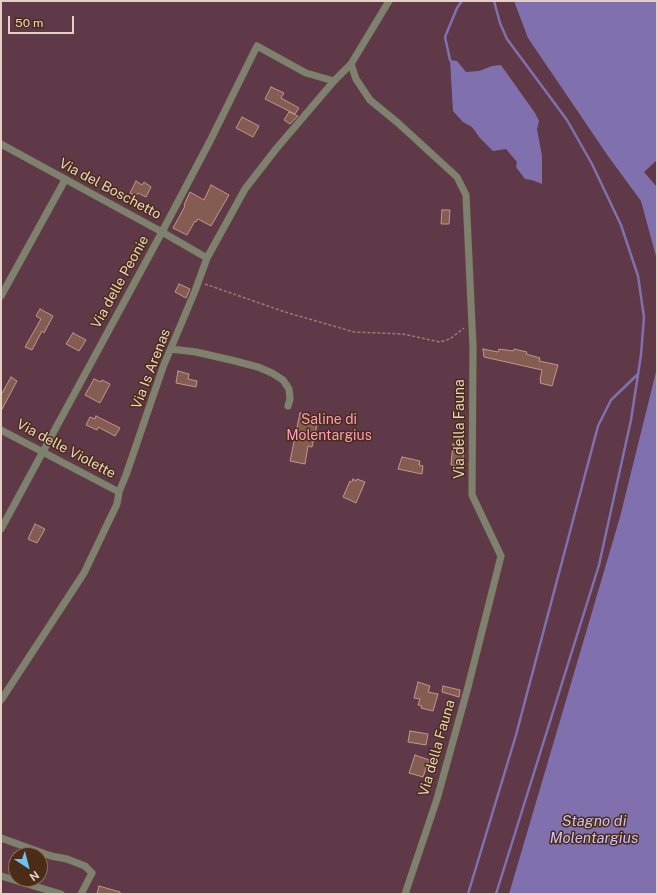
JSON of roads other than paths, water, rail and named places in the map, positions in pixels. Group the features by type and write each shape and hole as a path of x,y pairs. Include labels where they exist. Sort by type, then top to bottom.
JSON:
{"street":[{"path":"351,64 389,1"},
{"name":"Via delle Peonie","path":"1,529 162,232 210,141 256,46 306,72 334,81"},
{"name":"Via Is Arenas","path":"1,700 84,573 117,504 119,492 164,367 207,258 245,189 276,149 334,81 351,64"},
{"name":"Via della Fauna","path":"351,64 356,79 370,100 398,123 457,177 466,195 472,328 472,495 501,556 468,687 441,784 405,894"},
{"name":"Via del Boschetto","path":"1,144 207,258"},
{"path":"1,296 65,180"},
{"path":"171,349 196,352 231,360 258,367 272,373 283,380 290,389 288,406"},
{"name":"Via delle Violette","path":"1,430 119,492"},
{"path":"1,838 51,856 67,859 85,866 92,873 82,894"},
{"path":"1,876 61,894"}],"water":[{"path":"514,1 657,1 657,160 644,172 657,186 657,260 641,201 608,156 528,38"},
{"path":"450,60 457,61 466,72 479,71 492,66 501,65 539,121 537,129 542,156 542,184 525,179 516,167 517,162 506,149 493,151 480,138 472,127 463,122 453,111"},
{"name":"Stagno di Molentargius","path":"657,368 657,894 509,894 620,517"}],"waterway":[{"path":"450,60 445,37 457,8 462,1"},
{"path":"494,1 500,23 507,39 567,120 592,164 621,225 638,276 644,317 641,355 631,420 599,565 496,894"},
{"path":"468,894 516,735 598,426 611,400 638,374"}],"park label":[{"name":"Saline di Molentargius","path":"329,428"}]}
